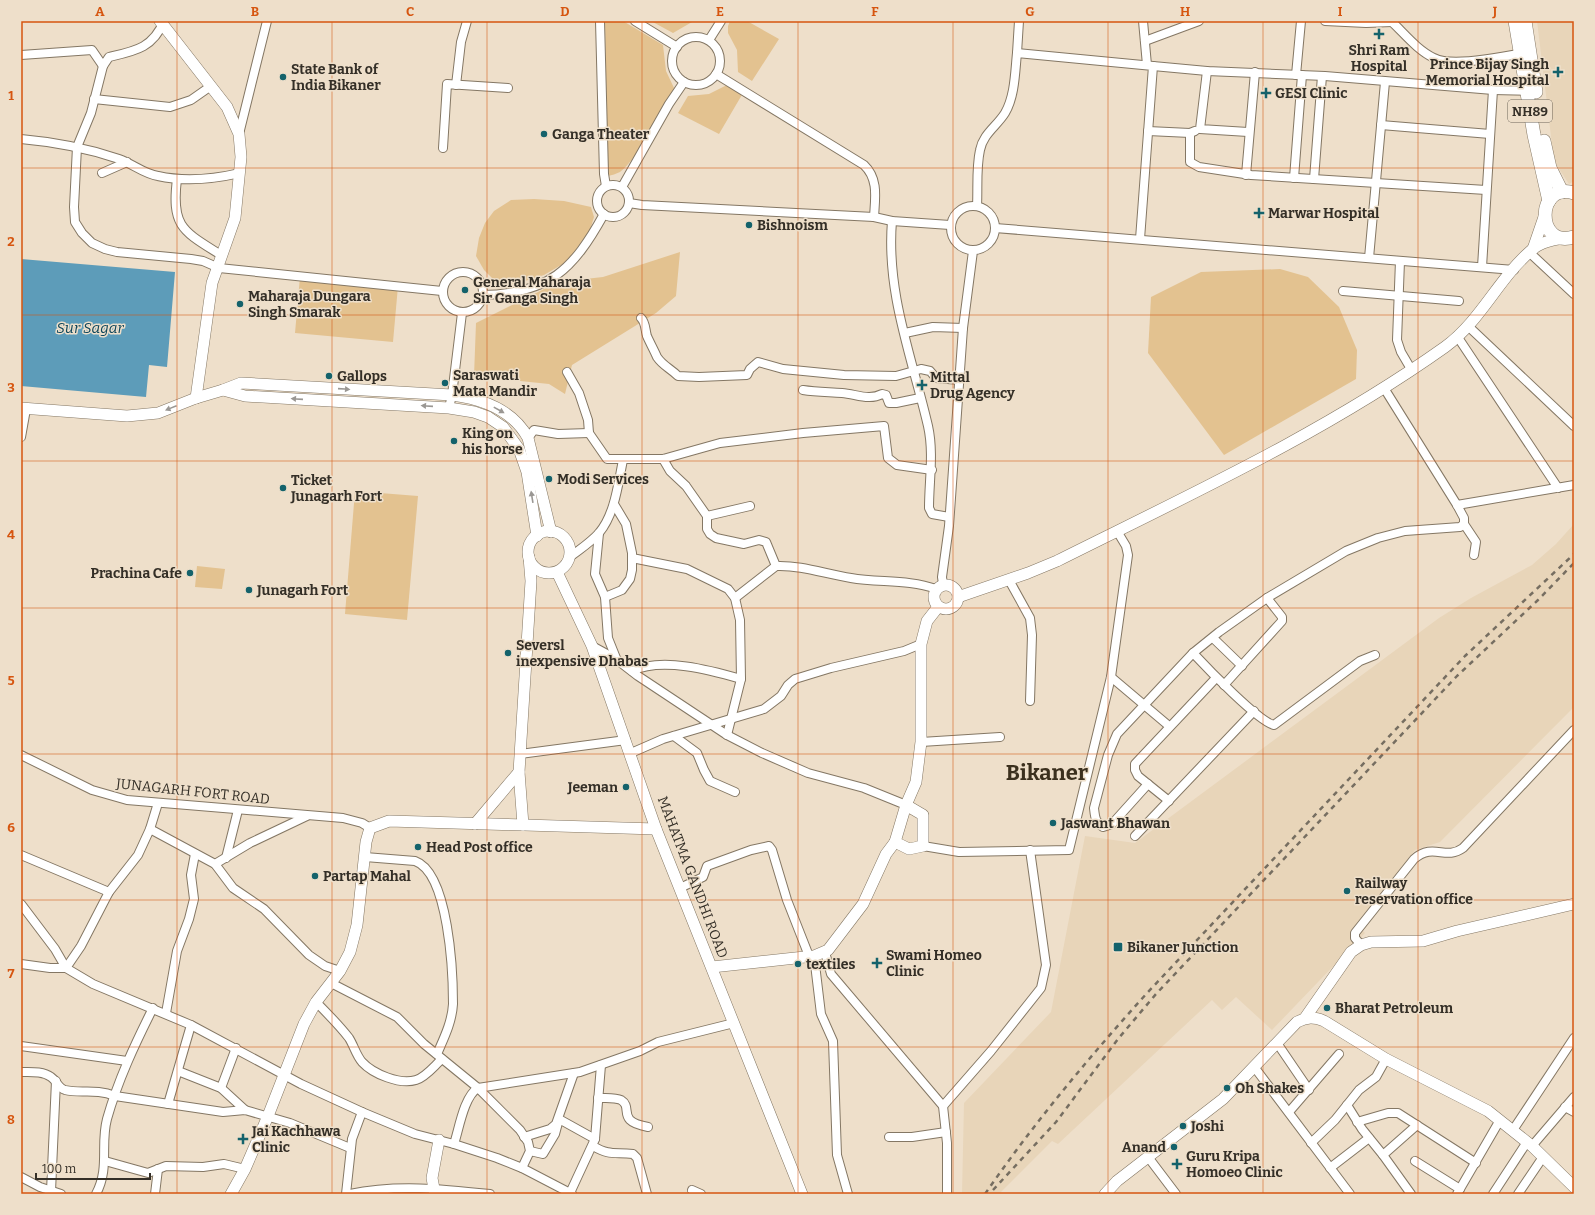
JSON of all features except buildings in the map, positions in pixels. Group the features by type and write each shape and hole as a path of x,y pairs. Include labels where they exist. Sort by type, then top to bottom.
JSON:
{"main road":[{"name":"NH89","path":"1515,21 1525,52"},
{"name":"NH89","path":"1525,21 1525,52 1531,91 1537,153 1549,201"},
{"name":"NH89","path":"1531,91 1550,168 1570,192 1555,195 1549,201"},
{"path":"1549,201 1546,206 1544,217 1550,231 1570,238"}],"street":[{"path":"196,398 212,283 216,267 222,255 235,218 241,157 239,134 267,21"},
{"path":"456,85 461,42 467,21"},
{"path":"600,21 604,174 606,186"},
{"path":"635,21 677,47"},
{"path":"709,40 721,21"},
{"path":"977,206 980,150 989,131 998,123 1006,112 1014,88 1019,21"},
{"path":"1140,240 1148,131 1150,65 1142,21"},
{"path":"1145,41 1199,21"},
{"path":"1294,178 1301,21"},
{"path":"1325,21 1392,21 1412,42 1433,58 1445,62 1459,62 1525,52"},
{"path":"239,134 227,107 162,22 154,39 148,44 141,49 109,57 103,66 94,99 76,147 75,222 82,233 92,243 117,252 191,259 203,261 216,267 442,291"},
{"path":"698,37 709,40 716,47 720,56 720,65 716,74 710,81 702,84 693,85 684,82 677,75 673,66 673,56 677,47 690,38 698,37"},
{"path":"21,55 92,50 103,66"},
{"path":"1017,53 1207,71 1322,76 1492,90 1531,91"},
{"path":"1200,130 1207,71"},
{"path":"1246,175 1248,132 1255,72"},
{"path":"716,74 864,164 869,169 875,181 874,218"},
{"path":"1314,179 1322,76"},
{"path":"622,187 669,104 684,82"},
{"path":"1369,258 1385,82"},
{"path":"443,148 447,84 508,88"},
{"path":"94,99 170,107 191,100 211,86"},
{"path":"1482,268 1492,90"},
{"path":"1381,125 1490,134"},
{"path":"1148,131 1190,133 1200,130 1248,132"},
{"path":"1190,133 1190,162 1194,165 1246,175 1486,190"},
{"path":"21,139 63,143 127,162 156,176 208,179 240,173"},
{"path":"102,174 127,162"},
{"path":"177,178 174,202 179,220 194,237 222,255"},
{"path":"612,185 622,187 628,195 629,203 623,213 617,216 604,214 598,205 600,192 606,186 612,185"},
{"path":"629,203 642,205 874,218 892,221 950,225"},
{"path":"977,206 990,213 995,228 993,237 987,246 973,250 964,249 956,243 951,234 950,225 954,215 962,208 977,206"},
{"path":"482,295 501,294 550,281 571,264 590,238 604,214"},
{"path":"1531,251 1544,217"},
{"path":"892,221 890,247 894,292 928,427 932,470 929,508 932,514 949,517"},
{"path":"995,228 1514,270"},
{"path":"958,597 1009,580 1057,561 1276,452 1384,388 1457,336 1468,326 1531,251 1549,241 1570,238"},
{"path":"735,598 776,566 796,566 862,580 939,587 952,585 957,590 958,597 954,607 949,609 938,607 934,602 933,595 939,587 942,577 949,517 963,328 973,250"},
{"path":"1531,251 1574,294"},
{"path":"1400,261 1397,340 1401,352 1411,369"},
{"path":"460,272 472,274 479,280 482,287 482,295 479,304 469,312 462,313 449,308 444,301 442,291 449,276 460,272"},
{"path":"1343,291 1459,301"},
{"path":"449,408 452,395 462,313"},
{"path":"641,318 644,321 647,335 652,346 663,366 672,369 678,376 705,377 747,375 750,369 758,362 783,369 844,375 896,376 921,369 930,371 936,378 959,380"},
{"path":"1468,326 1574,426"},
{"path":"905,333 934,327 963,328"},
{"path":"1457,336 1558,488"},
{"path":"567,372 579,393 588,420 589,432 607,459 663,459 720,443 803,433 884,426 888,458 897,465 932,470"},
{"path":"21,437 24,409 145,416 158,413 241,383 469,397 506,414 521,426 528,438 551,532"},
{"path":"1384,388 1457,505 1464,518 1464,524 1476,542 1474,555"},
{"path":"223,390 245,396 449,408 474,412 488,417 495,421 512,437 519,448 528,472 537,536"},
{"path":"803,390 855,394 865,397 878,396 882,394 886,395 889,402 896,403 920,398"},
{"path":"528,438 534,430 558,434 589,432"},
{"path":"663,459 670,471 686,486 707,516 707,528 710,534 716,538 744,544 759,540 766,542 776,566"},
{"path":"616,659 608,638 605,597 595,574 599,533 614,504 623,460"},
{"path":"1457,505 1574,485"},
{"path":"605,597 622,590 626,586 631,574 632,558 626,524 614,504"},
{"path":"707,516 750,506"},
{"path":"1148,784 1112,824 1103,827 1098,824 1095,818 1094,808 1112,744 1117,734 1193,653 1267,598 1346,551 1378,538 1405,531 1460,527 1464,524"},
{"path":"895,842 909,849 923,846 959,852 1070,850 1111,677 1128,555 1126,546 1117,531"},
{"path":"523,825 519,772 531,581 529,548 537,536 551,532 560,535 567,542 570,557"},
{"path":"529,557 534,566 542,572 557,572 565,566 570,557 599,533"},
{"path":"632,558 687,569 728,589 735,598 740,620 740,679 727,735"},
{"name":"MAHATMA GANDHI ROAD","path":"557,572 592,646 631,753 656,829 802,1194"},
{"path":"1009,580 1030,618 1032,635 1030,700"},
{"path":"1224,685 1282,621 1282,617 1267,598"},
{"path":"712,967 816,955 832,945 863,904 886,854 895,842 906,805 916,782 921,742 921,644 928,620 938,607"},
{"path":"1213,638 1242,666"},
{"path":"631,753 654,742 769,706 781,696 788,685 795,679 831,668 904,650 921,644"},
{"path":"592,646 616,659 712,723 727,735 808,773 864,788 906,805 923,815 923,846"},
{"path":"1193,653 1216,678 1269,724 1278,723 1360,661 1375,655"},
{"path":"632,671 646,666 693,667 740,679"},
{"path":"1111,677 1169,726"},
{"path":"1169,801 1138,776 1134,764 1216,678"},
{"path":"1135,836 1254,711"},
{"path":"1361,945 1355,938 1355,932 1414,860 1425,852 1455,853 1463,848 1574,730"},
{"path":"674,736 697,753 710,781 735,792"},
{"path":"921,742 1000,737"},
{"path":"520,754 626,740"},
{"name":"JUNAGARH FORT ROAD","path":"21,755 92,790 127,800 351,819 370,828"},
{"path":"475,824 519,772"},
{"path":"66,968 87,935 109,892 138,855 150,829 158,803"},
{"path":"226,858 238,810"},
{"path":"215,864 250,843 307,816"},
{"path":"231,1194 245,1169 268,1116 285,1076 304,1024 316,1002 340,971 350,952 357,925 370,828 389,821 656,829"},
{"path":"150,829 215,864 232,888 264,909 309,955 325,966 340,971"},
{"path":"680,888 703,877 707,866 751,850 769,846 772,850 787,900 816,955 943,1106 946,1132 947,1194"},
{"path":"943,1106 991,1051 1041,988 1046,965 1030,850"},
{"path":"166,1013 177,951 189,919 194,899 192,875 195,854"},
{"path":"21,855 109,892"},
{"path":"316,1002 347,1037 362,1062 382,1074 400,1080 416,1080 422,1076 439,1057 452,1015 453,1004 450,938 441,901 428,869 422,864 415,861 365,857"},
{"path":"21,904 55,949 66,968"},
{"path":"1305,1018 1351,952 1361,945 1371,942 1423,941 1456,931 1574,904"},
{"path":"816,955 821,1014 833,1041 837,1155 848,1194"},
{"path":"21,964 50,968 66,968 94,984 192,1025 285,1076 362,1112 415,1134 454,1144 522,1168 571,1194 594,1142 601,1065"},
{"path":"332,983 397,1017 416,1037 478,1088 524,1137 530,1146 530,1151 522,1168"},
{"path":"96,1194 102,1180 105,1160 107,1120 114,1096 127,1061 153,1008"},
{"path":"1105,1194 1117,1181 1223,1099 1255,1068 1297,1022 1305,1018 1324,1020 1386,1059 1488,1111 1530,1144 1574,1187"},
{"path":"454,1144 467,1103 472,1094 478,1088 574,1073 640,1051 658,1042 734,1024"},
{"path":"168,1104 192,1025"},
{"path":"1513,1130 1574,1038"},
{"path":"1277,1043 1309,1090"},
{"path":"21,1046 127,1061"},
{"path":"221,1088 236,1048"},
{"path":"1289,1112 1339,1054"},
{"path":"1310,1142 1335,1120 1359,1090 1376,1077 1386,1059"},
{"path":"1255,1068 1350,1194"},
{"path":"178,1071 221,1088 232,1096 244,1110"},
{"path":"21,1072 42,1073 56,1081 63,1089 100,1091 114,1096 223,1112 244,1110 268,1116 319,1134 350,1148"},
{"path":"530,1151 543,1154 555,1134 574,1073"},
{"path":"51,1191 56,1081"},
{"path":"1495,1193 1530,1144 1574,1097"},
{"path":"598,1098 621,1100 624,1103 630,1122 648,1126"},
{"path":"1347,1105 1357,1122 1411,1194"},
{"path":"1565,1107 1574,1112"},
{"path":"346,1194 350,1148 362,1112"},
{"path":"1357,1122 1393,1112 1418,1125 1476,1163"},
{"path":"524,1137 550,1129 559,1119"},
{"path":"559,1119 594,1142 605,1153 633,1154 637,1158 647,1194"},
{"path":"1415,1161 1459,1192 1500,1120"},
{"path":"1383,1155 1418,1125"},
{"path":"889,1137 912,1137 946,1132"},
{"path":"1330,1168 1369,1138"},
{"path":"434,1191 433,1166 439,1140"},
{"path":"1148,1157 1176,1194"},
{"path":"1518,1194 1543,1157"},
{"path":"105,1160 148,1173 166,1166 203,1167 224,1164 245,1169"},
{"path":"155,1194 158,1169"},
{"path":"21,1177 61,1194"},
{"path":"692,1190 701,1194"},
{"path":"350,1194 399,1191 434,1191 490,1194"}],"shaded area":[{"path":"605,21 623,21 663,45 666,71 674,88 658,120 634,157 620,172 608,176"},
{"path":"651,21 711,21 692,22 673,33"},
{"path":"730,21 747,21 779,39 752,81 738,72 737,50 728,33"},
{"name":"Prince Bijay Singh Memorial Hospital","path":"1537,21 1574,21 1574,181 1569,184 1554,161"},
{"path":"725,86 730,86 743,93 719,134 678,113 688,96 709,94"},
{"path":"534,199 564,201 591,207 594,217 590,230 568,261 544,275 511,284 496,282 484,270 476,256 479,238 485,223 494,211 511,200"},
{"path":"680,252 676,296 656,313 572,365 565,394 549,384 474,376 476,323 558,282 603,277"},
{"path":"1280,269 1308,277 1339,307 1357,350 1356,379 1224,455 1148,353 1151,297 1201,272"},
{"path":"300,277 398,286 393,342 295,333"},
{"path":"355,491 418,496 407,620 345,614"},
{"path":"1574,524 1574,707 1440,842 1415,850 1356,924 1365,933 1272,1030 1236,997 1222,1010 1212,1000 1058,1144 1052,1141 999,1194 962,1194 964,1103 1051,1012 1085,836 1135,843 1439,618 1471,598 1532,565 1556,544"},
{"path":"197,566 225,569 222,589 195,587"}],"water":[{"name":"Sur Sagar","path":"21,259 175,272 167,367 149,365 146,397 21,386"}],"railway":[{"path":"985,1194 1023,1141 1063,1090 1148,992 1465,656 1574,554"},
{"path":"993,1190 1056,1122 1118,1039 1156,994 1457,676 1538,600 1574,563"}],"place":[{"name":"Shri Ram Hospital","path":"1379,34"},
{"name":"Prince Bijay Singh Memorial Hospital","path":"1558,72"},
{"name":"State Bank of India Bikaner","path":"283,77"},
{"name":"GESI Clinic","path":"1266,93"},
{"name":"Ganga Theater","path":"544,134"},
{"name":"Marwar Hospital","path":"1259,213"},
{"name":"Bishnoism","path":"749,225"},
{"name":"General Maharaja Sir Ganga Singh","path":"465,290"},
{"name":"Maharaja Dungara Singh Smarak","path":"240,304"},
{"name":"Gallops","path":"329,376"},
{"name":"Saraswati Mata Mandir","path":"445,383"},
{"name":"Mittal Drug Agency","path":"922,385"},
{"name":"King on his horse","path":"454,441"},
{"name":"Modi Services","path":"549,479"},
{"name":"Ticket Junagarh Fort","path":"283,488"},
{"name":"Prachina Cafe","path":"190,573"},
{"name":"Junagarh Fort","path":"249,590"},
{"name":"Seversl inexpensive Dhabas","path":"508,653"},
{"name":"Jeeman","path":"626,787"},
{"name":"Jaswant Bhawan","path":"1053,823"},
{"name":"Head Post office","path":"418,847"},
{"name":"Partap Mahal","path":"315,876"},
{"name":"Railway reservation office","path":"1347,891"},
{"name":"Bikaner Junction","path":"1118,947"},
{"name":"Swami Homeo Clinic","path":"877,963"},
{"name":"textiles","path":"798,964"},
{"name":"Bharat Petroleum","path":"1327,1008"},
{"name":"Oh Shakes","path":"1227,1088"},
{"name":"Joshi","path":"1183,1126"},
{"name":"Jai Kachhawa Clinic","path":"243,1139"},
{"name":"Anand","path":"1174,1147"},
{"name":"Guru Kripa Homoeo Clinic","path":"1177,1164"}],"district":[{"name":"Bikaner","path":"1047,772"}]}
